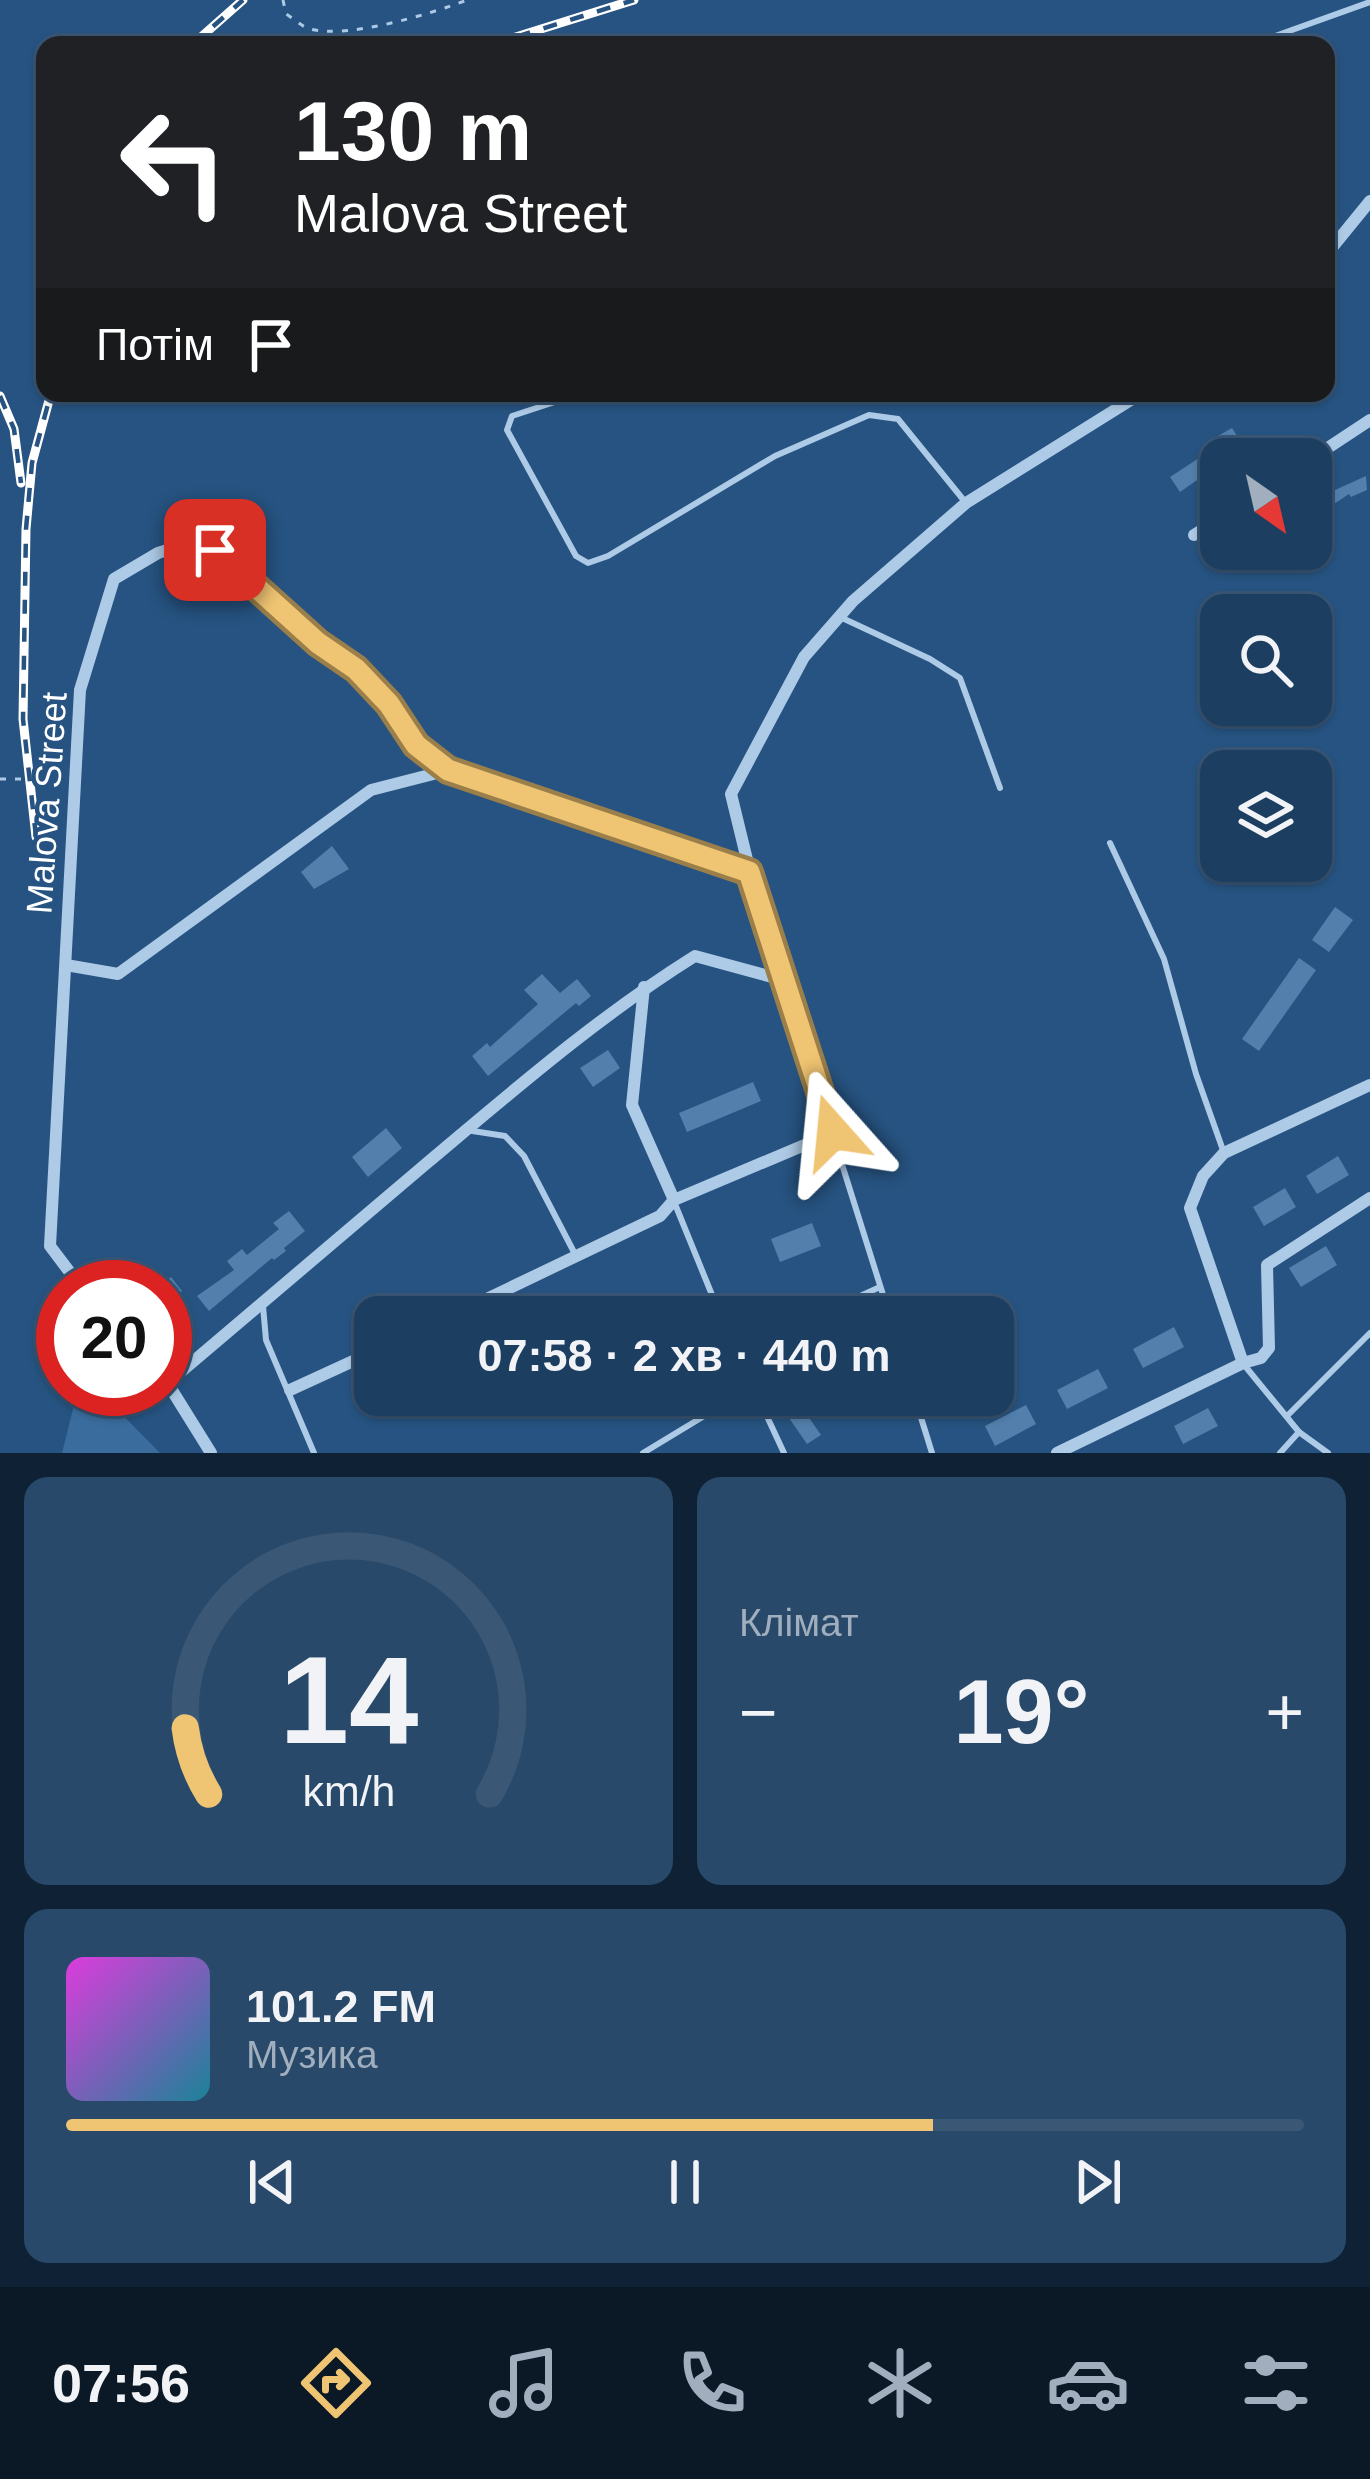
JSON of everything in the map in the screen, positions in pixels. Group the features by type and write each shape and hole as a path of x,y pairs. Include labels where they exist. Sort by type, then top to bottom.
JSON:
{"street":[{"path":"1335,244 1370,201"},
{"path":"749,872 731,794 804,657 840,616 966,503 1128,402"},
{"path":"1332,445 1370,420"},
{"path":"1194,535 1200,531"},
{"name":"Malova Street","path":"61,1260 50,1246 80,690 114,579 158,553 186,544 215,550 318,643 356,669 389,704 416,745 448,770 749,872"},
{"name":"Malova Street","path":"66,965 118,974 371,790 448,770"},
{"path":"192,1361 605,1015 644,988 695,956 784,980"},
{"path":"644,988 632,1105 674,1200"},
{"path":"1243,1363 1190,1208 1203,1176 1225,1153 1370,1085"},
{"path":"495,1296 660,1216 674,1200 833,1132"},
{"path":"1057,1453 1261,1358 1269,1348 1267,1264 1370,1198"},
{"path":"290,1390 354,1361"},
{"path":"188,1416 211,1453"}],"lane":[{"path":"1275,36 1370,2"},
{"path":"555,402 512,416 507,430 576,556 588,563 608,556 775,456 869,415 898,419 966,503"},
{"path":"840,616 960,678 1000,788"},
{"path":"1110,842 1164,959 1196,1074 1225,1153"},
{"path":"749,872 883,1296"},
{"path":"466,1130 505,1136 524,1156 578,1258"},
{"path":"674,1200 713,1296"},
{"path":"860,1296 880,1287"},
{"path":"263,1303 266,1340 314,1453"},
{"path":"1287,1417 1370,1333"},
{"path":"1243,1363 1299,1432 1328,1453"},
{"path":"643,1453 704,1416"},
{"path":"767,1416 784,1453"},
{"path":"921,1416 932,1453"},
{"path":"1280,1453 1299,1432"}],"path":[{"path":"283,0 286,14 309,29 398,22 467,0"},
{"path":"0,779 73,781"}],"shaded area":[{"path":"71,1416 124,1416 160,1453 62,1453"}],"building":[{"path":"1232,428 1238,438 1219,438"},
{"path":"1200,457 1200,478 1180,492 1170,477"},
{"path":"1366,476 1367,490 1332,505 1332,486 1335,490"},
{"path":"332,846 349,869 314,889 301,872"},
{"path":"1335,907 1353,920 1329,952 1312,940"},
{"path":"1299,958 1316,970 1259,1051 1242,1039"},
{"path":"542,974 560,993 577,979 591,996 579,1006 576,1003 488,1076 472,1056 487,1043 490,1047 538,1004 524,990"},
{"path":"608,1050 620,1068 593,1087 580,1068"},
{"path":"753,1082 761,1101 687,1132 679,1113"},
{"path":"386,1128 402,1148 368,1177 352,1157"},
{"path":"1338,1156 1349,1175 1317,1194 1306,1176"},
{"path":"1285,1188 1296,1207 1264,1226 1253,1207"},
{"path":"289,1211 305,1231 209,1311 197,1296 234,1270 227,1261 242,1249 247,1255 279,1229 273,1223"},
{"path":"812,1223 821,1246 780,1262 771,1239"},
{"path":"1326,1246 1337,1265 1301,1287 1289,1268"},
{"path":"1174,1327 1184,1347 1143,1368 1133,1349"},
{"path":"1098,1369 1108,1388 1067,1409 1057,1390"},
{"path":"1026,1405 1036,1424 995,1446 985,1426 1014,1416"},
{"path":"1208,1408 1218,1426 1183,1444 1174,1426"},
{"path":"788,1416 808,1416 821,1435 807,1444"}],"railway":[{"path":"202,36 243,0"},
{"path":"519,36 634,0"},
{"path":"0,396 14,429 21,483"},
{"path":"36,837 23,719 26,529 32,463 49,402"}],"route":[{"path":"215,550 318,643 356,669 389,704 416,745 448,770 749,872 833,1132"}]}
